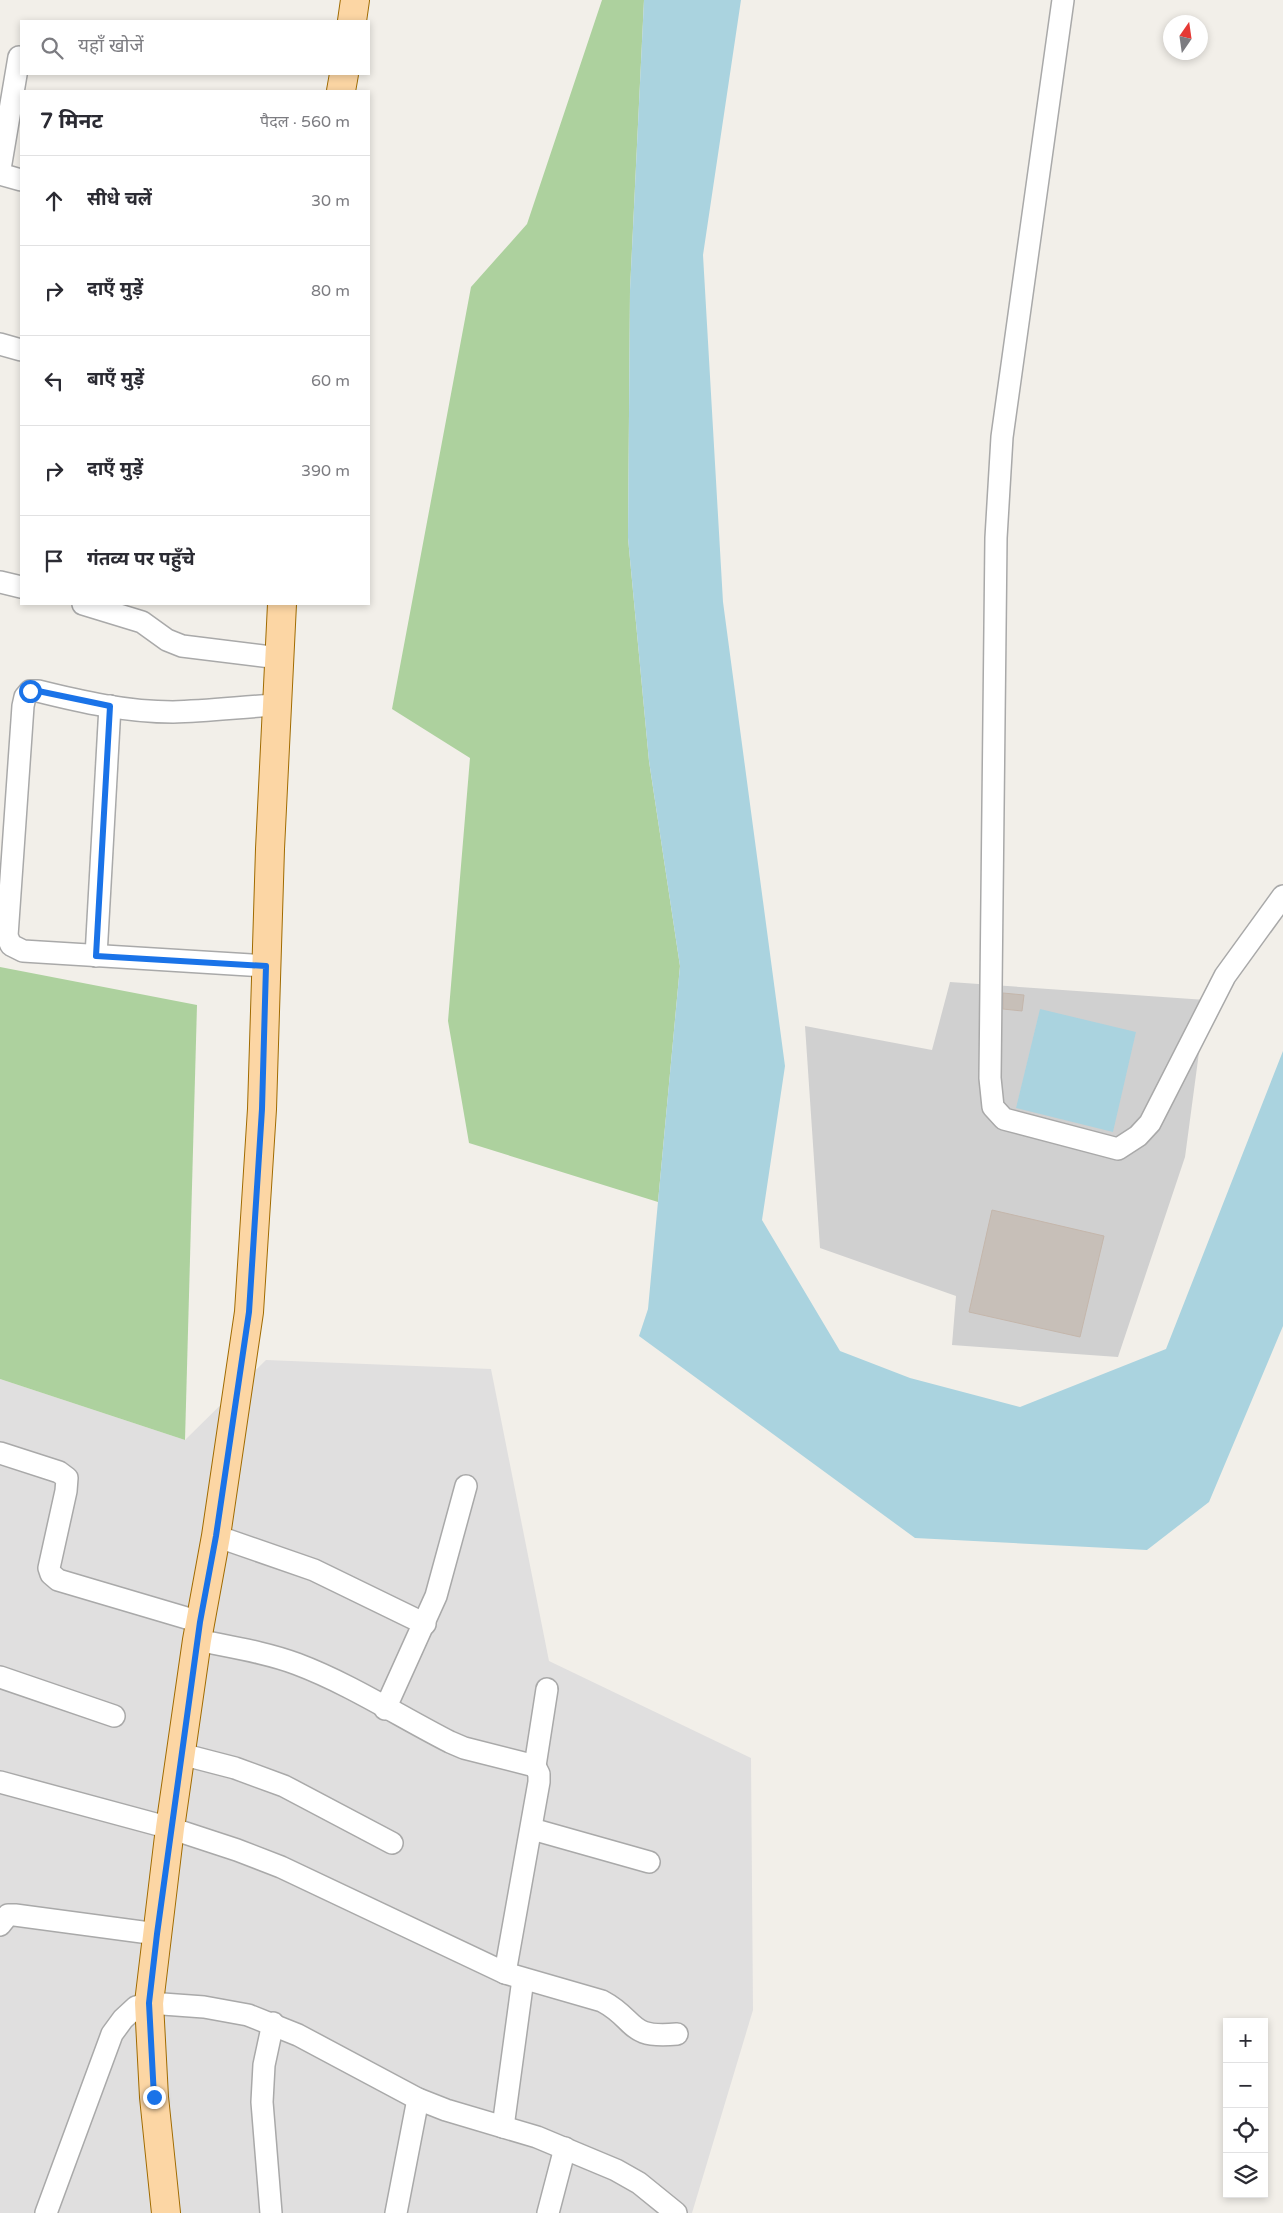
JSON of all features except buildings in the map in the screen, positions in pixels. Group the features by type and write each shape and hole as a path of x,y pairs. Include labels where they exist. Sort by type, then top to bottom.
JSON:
{"main road":[{"path":"352,20 355,0"},
{"path":"341,90 344,75"},
{"path":"166,2213 154,2097 149,2003 170,1828 249,1312 262,1109 276,705 282,605"}],"street":[{"path":"1063,0 1002,437 996,538 990,1078 993,1107 1004,1119 1118,1149 1138,1136 1150,1124 1225,976 1283,896"},
{"path":"0,169 19,57"},
{"path":"0,174 20,180"},
{"path":"0,344 20,350"},
{"path":"0,582 20,587"},
{"path":"86,605 142,622 167,640 182,646 279,658"},
{"path":"266,966 23,951 12,945 8,936 25,697 30,691 110,706 172,712 276,705"},
{"path":"96,956 110,706"},
{"path":"0,1453 59,1472 67,1478 49,1568 51,1574 58,1580 298,1665 326,1677 464,1748 527,1762 535,1766"},
{"path":"385,1709 425,1624 441,1582 466,1486"},
{"path":"216,1536 314,1570 425,1624"},
{"path":"0,1677 114,1716"},
{"path":"503,2127 514,1976 539,1782 539,1774 535,1766 547,1689"},
{"path":"181,1754 235,1768 284,1786 392,1843"},
{"path":"0,1782 170,1828 237,1850 281,1867 514,1976 602,2001 611,2006 637,2030 646,2034 657,2036 677,2034"},
{"path":"532,1829 649,1862"},
{"path":"0,1924 8,1916 15,1915 157,1934"},
{"path":"46,2213 112,2034 123,2019 136,2007 149,2003 225,2010 273,2023 418,2099 446,2110 565,2148 616,2170 639,2184 676,2213"},
{"path":"271,2213 262,2102 264,2065 273,2023"},
{"path":"396,2213 418,2099"},
{"path":"548,2213 565,2148"}],"shaded area":[{"path":"950,982 1206,1000 1185,1157 1118,1357 952,1345 956,1296 820,1248 805,1026 932,1050"},
{"path":"266,1360 491,1369 549,1661 751,1758 753,2010 692,2213 0,2213 0,1379 185,1440"}],"green space":[{"path":"602,0 644,0 630,290 628,538 649,761 680,966 658,1202 469,1143 448,1021 470,758 392,709 471,287 527,224"},
{"path":"0,967 197,1005 185,1440 0,1379"}],"water":[{"path":"644,0 741,0 703,255 723,602 785,1066 762,1220 840,1351 910,1378 1020,1407 1166,1349 1283,1051 1283,1326 1209,1502 1147,1550 915,1538 639,1336 648,1309 680,966 649,761 628,538 630,290"},
{"path":"1040,1009 1136,1032 1113,1132 1016,1108"}],"route":[{"path":"30,691 110,706 96,956 266,966 262,1109 249,1312 216,1536 200,1622 170,1828 157,1934 149,2003 154,2097"}]}
